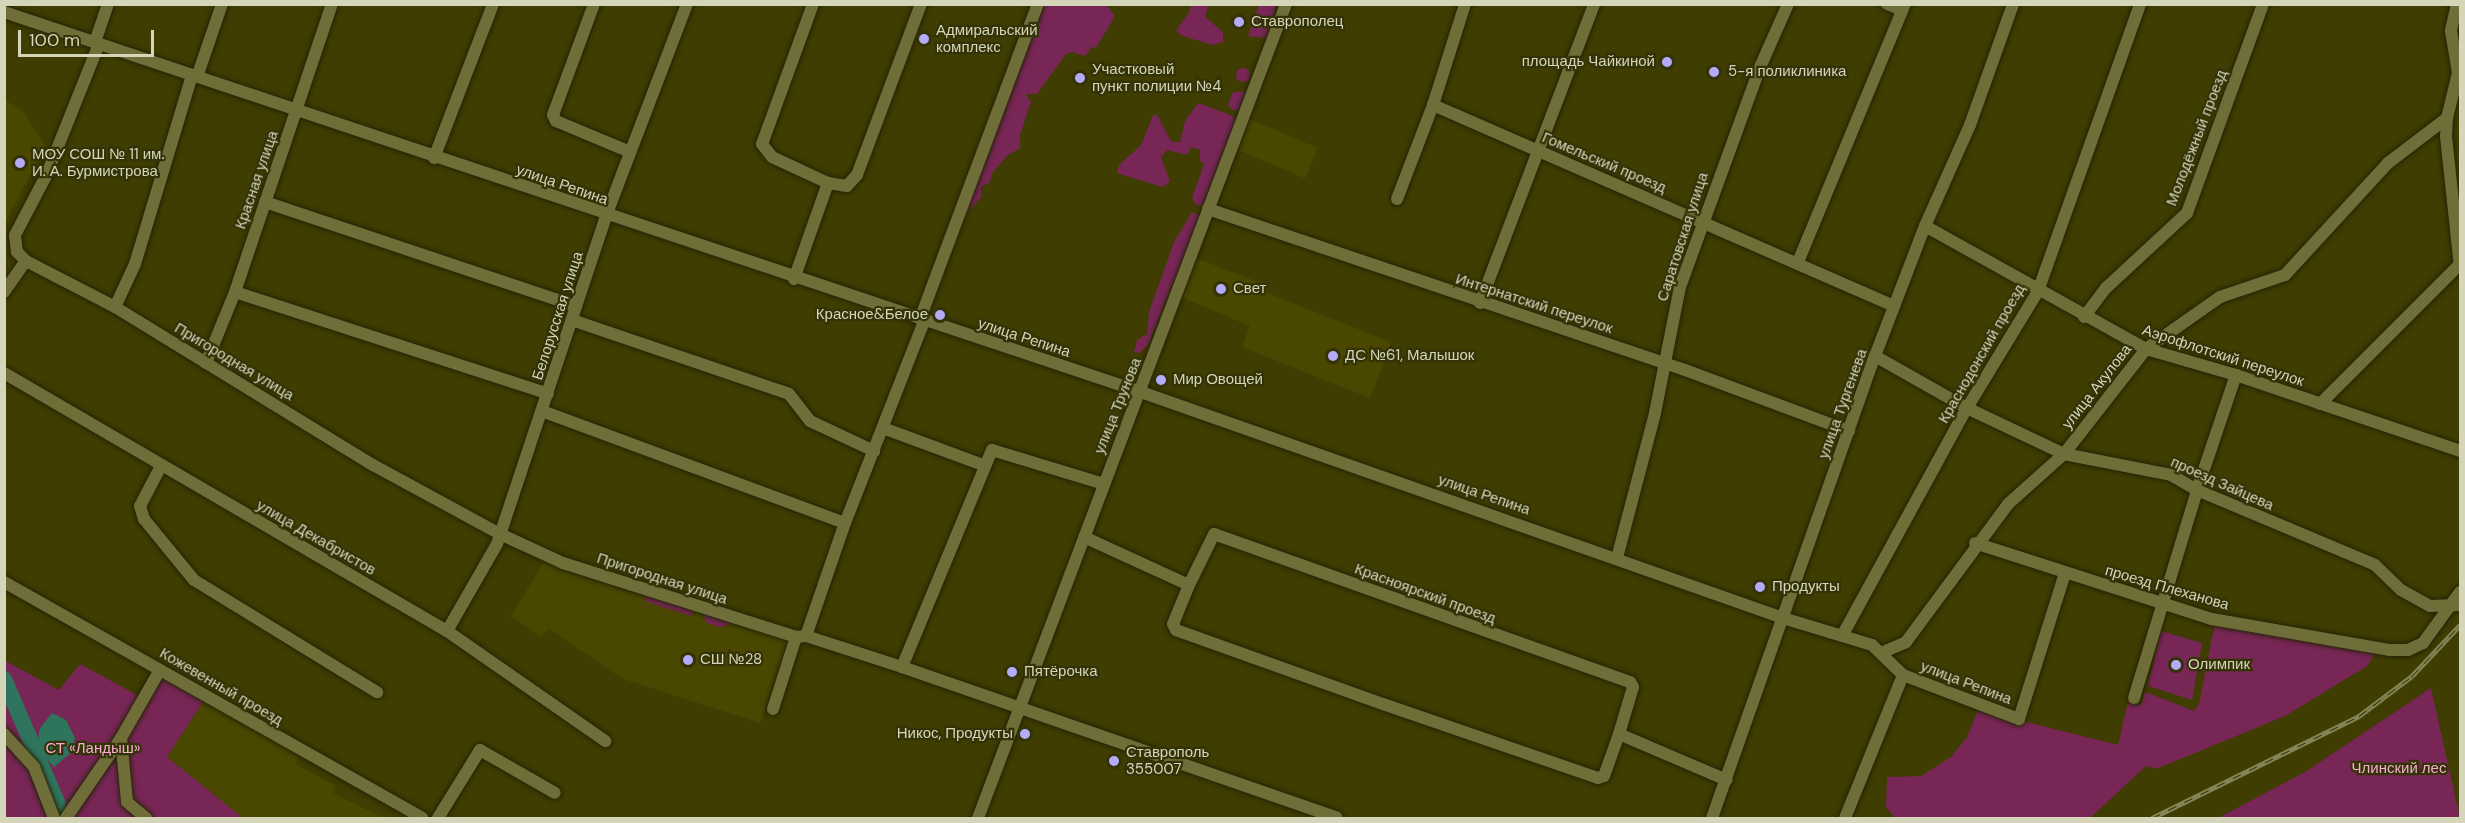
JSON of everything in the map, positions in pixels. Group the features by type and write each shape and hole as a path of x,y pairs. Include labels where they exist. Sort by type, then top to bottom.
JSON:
{"street":[{"path":"4,292 26,261 17,252 15,235 46,174 97,43 108,4"},
{"path":"115,307 135,264 194,76 222,4"},
{"name":"Красная улица","path":"206,363 235,292 332,4"},
{"path":"434,158 493,4"},
{"path":"594,4 553,115 556,121 630,152"},
{"name":"Белорусская улица","path":"447,631 500,534 606,216 687,4"},
{"path":"813,4 762,144 772,157 828,183 847,186 857,175 921,4"},
{"path":"772,709 883,428 1038,4"},
{"name":"улица Трунова","path":"978,819 1018,708 1141,392 1286,4"},
{"path":"1397,199 1433,105 1465,4"},
{"path":"1480,303 1594,4"},
{"name":"Саратовская улица","path":"1617,558 1655,413 1663,362 1680,287 1702,221 1788,4"},
{"path":"1798,262 1904,7 1887,4"},
{"name":"улица Тургенева","path":"1712,819 1875,356 1925,226 1970,125 2013,4"},
{"name":"Краснодонский проезд","path":"1842,636 1967,408 2038,291 2140,4"},
{"name":"Молодёжный проезд","path":"2084,317 2106,288 2187,213 2263,4"},
{"path":"2320,404 2460,266 2446,118 2458,72 2451,31 2457,4"},
{"name":"улица Репина","path":"4,12 297,113 1141,392 1783,618 1842,636 1882,652 1903,675 2019,719 2065,573"},
{"name":"Гомельский проезд","path":"1433,105 1798,262 1894,306"},
{"name":"улица Акулова","path":"1882,652 1906,642 1976,543 2008,504 2064,454 2146,349 2220,297 2285,275 2388,162 2446,118"},
{"path":"794,279 828,183"},
{"path":"265,202 576,306"},
{"name":"Интернатский переулок","path":"1208,209 1480,303 1663,362 1849,431"},
{"name":"Аэрофлотский переулок","path":"1925,226 2084,317 2146,349 2236,375 2460,451"},
{"name":"Пригородная улица","path":"26,261 115,307 373,465 500,534 564,563 902,667 1177,760 1337,819"},
{"path":"235,292 548,394"},
{"path":"572,320 789,394 810,421 874,451"},
{"name":"проезд Зайцева","path":"1875,356 1967,408 2064,454 2171,475 2197,490 2375,564 2401,590 2430,606 2456,605"},
{"name":"улица Декабристов","path":"4,373 447,631 605,741"},
{"path":"2134,698 2197,490 2236,375"},
{"path":"542,411 845,523"},
{"path":"883,428 983,465"},
{"path":"902,667 989,453 997,449 1104,484"},
{"path":"161,466 140,506 144,519 194,580 377,692"},
{"name":"Красноярский проезд","path":"1214,534 1630,682 1633,687 1604,776 1598,778 1176,630 1173,624 1190,585 1214,534"},
{"path":"1084,537 1190,585"},
{"name":"проезд Плеханова","path":"1976,543 2162,605 2212,619 2390,650 2408,650 2423,643 2456,605 2460,592"},
{"name":"Кожевенный проезд","path":"4,582 422,819"},
{"path":"66,819 121,738 160,670"},
{"path":"1845,819 1903,675"},
{"path":"4,734 34,767 54,819"},
{"path":"1619,734 1727,780"},
{"path":"121,738 127,802 146,819"},
{"path":"438,819 480,750 555,793"}],"shaded area":[{"name":"МОУ СОШ № 11 им. И. А. Бурмистрова","path":"5,100 23,111 45,146 5,223"},
{"path":"1247,118 1318,148 1305,178 1234,148"},
{"path":"1196,258 1266,285 1265,292 1391,342 1370,398 1242,347 1250,326 1180,297"},
{"name":"СШ №28","path":"545,560 789,640 760,723 623,679 549,629 541,637 511,616"},
{"path":"204,700 300,752 295,764 336,786 333,793 384,818 243,818 167,757"},
{"path":"52,713 66,720 75,738 72,752 54,767 43,755 38,739 40,728"}],"green space":[{"path":"1043,5 1107,6 1115,16 1096,48 1092,47 1085,56 1072,52 1066,54 1037,94 1025,94 1031,102 1020,135 1020,148 1008,155 992,173 990,182 981,187 981,197 967,213 964,209"},
{"path":"1191,5 1208,5 1205,17 1223,32 1223,42 1212,45 1180,35 1176,30 1189,13"},
{"path":"1259,5 1276,5 1266,38 1248,36"},
{"path":"1240,68 1246,68 1250,75 1246,82 1240,82 1236,78 1236,72"},
{"path":"1242,91 1248,96 1242,109 1234,111 1228,105 1232,93"},
{"path":"1198,103 1233,116 1235,124 1205,205 1197,206 1192,198 1204,164 1200,161 1200,150 1191,147 1187,155 1167,150 1161,157 1170,182 1162,187 1117,173 1119,165 1141,145 1153,115 1157,115 1171,141 1180,143 1185,121"},
{"path":"1192,212 1200,216 1148,345 1139,353 1134,352 1137,340 1147,334 1149,312 1174,242"},
{"path":"645,594 695,609 691,616 645,601"},
{"path":"704,612 738,622 719,627 705,622"},
{"path":"2215,623 2370,649 2374,655 2367,666 2285,716 2156,769 2146,766 2090,818 1895,818 1886,807 1887,777 1921,776 1951,757 1967,737 1978,710 2118,745 2128,702 2141,706 2145,692 2194,711 2199,704"},
{"name":"Олимпик","path":"2161,631 2202,643 2192,700 2148,686"},
{"name":"СТ «Ландыш»","path":"4,660 59,690 80,664 146,700 160,675 204,700 167,757 243,818 5,818"},
{"name":"Члинский лес","path":"2431,688 2460,818 2218,818 2305,772"}],"waterway":[{"path":"4,679 57,802 59,818"}],"railway":[{"path":"2152,818 2359,716 2412,676 2460,625"}],"place":[{"name":"Ставрополец","path":"1239,22"},
{"name":"Адмиральский комплекс","path":"924,39"},
{"name":"площадь Чайкиной","path":"1667,62"},
{"name":"5-я поликлиника","path":"1714,72"},
{"name":"Участковый пункт полиции №4","path":"1080,78"},
{"name":"МОУ СОШ № 11 им. И. А. Бурмистрова","path":"20,163"},
{"name":"Свет","path":"1221,289"},
{"name":"Красное&Белое","path":"940,315"},
{"name":"ДС №61, Малышок","path":"1333,356"},
{"name":"Мир Овощей","path":"1161,380"},
{"name":"Продукты","path":"1760,587"},
{"name":"СШ №28","path":"688,660"},
{"name":"Олимпик","path":"2176,665"},
{"name":"Пятёрочка","path":"1012,672"},
{"name":"Никос, Продукты","path":"1025,734"},
{"name":"Ставрополь 355007","path":"1114,761"}]}
